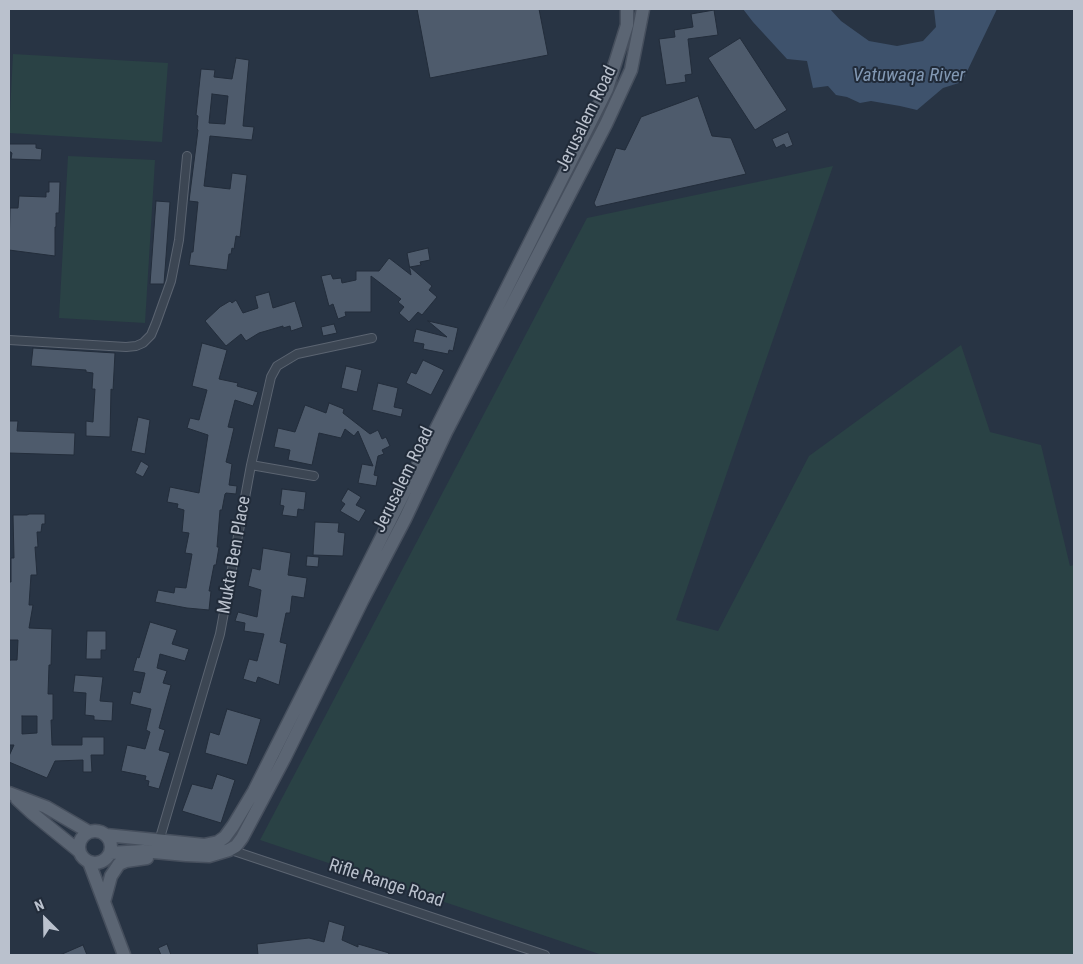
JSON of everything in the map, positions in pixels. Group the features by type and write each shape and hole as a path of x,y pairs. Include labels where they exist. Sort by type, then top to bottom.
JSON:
{"main road":[{"name":"Jerusalem Road","path":"218,842 233,826 254,791 603,98 627,25 628,9"},
{"name":"Jerusalem Road","path":"229,850 236,846 242,838 284,759 362,601 406,519 446,432 606,124 631,70 644,9"},
{"path":"12,794 46,808 89,832"},
{"path":"12,794 80,852 89,862 124,955"},
{"path":"80,852 80,840 89,832 98,831 106,835 159,841 204,845 218,842"},
{"path":"104,902 111,843 106,835"},
{"path":"89,862 99,863 108,856 143,850 209,856 229,850"},
{"path":"104,902 111,876 119,864 137,859 186,855"}],"street":[{"path":"9,340 126,347 144,343 156,323 171,281 179,240 187,156"},
{"name":"Mukta Ben Place","path":"159,841 220,634 251,465 271,377 277,366 297,354 372,338"},
{"path":"251,465 314,476"},
{"name":"Rifle Range Road","path":"218,842 229,850 545,955"}],"green space":[{"path":"13,54 168,63 162,142 9,133"},
{"path":"68,156 155,160 145,323 59,318"},
{"path":"833,166 676,620 718,631 809,456 961,345 990,432 1041,445 1070,566 1074,565 1074,955 602,955 260,840 587,218"}],"water":[{"name":"Vatuwaqa River","path":"743,9 830,9 841,21 869,41 897,46 923,41 936,27 934,9 997,9 962,82 943,88 917,110 871,101 860,103 847,97 836,95 828,86 813,88 807,61 787,59"}],"building":[{"path":"417,9 539,9 548,55 430,78"},
{"path":"714,10 718,35 688,39 692,74 685,75 686,82 666,85 659,39 675,37 674,30 693,27 691,14"},
{"path":"740,38 787,110 755,130 708,58"},
{"path":"236,58 249,60 243,126 254,127 252,140 210,136 204,186 230,189 232,173 247,175 240,237 236,236 234,249 232,248 231,254 229,254 227,270 189,265 191,252 193,252 198,202 189,201 198,130 198,116 196,115 201,69 215,70 214,77 232,79","holes":["212,94 228,96 225,124 209,123"]},
{"path":"698,96 712,136 731,138 746,174 596,207 594,203 616,148 625,150 641,117"},
{"path":"788,132 793,145 786,148 784,144 776,148 772,139"},
{"path":"9,144 36,144 36,148 42,149 41,160 11,159 12,153 9,151"},
{"path":"49,182 60,182 59,213 56,213 55,227 55,256 9,250 10,208 18,208 19,196 46,197 46,192 49,192"},
{"path":"156,201 170,202 164,284 150,284"},
{"path":"428,248 430,260 420,262 421,265 410,267 432,286 429,290 437,297 422,315 418,312 409,322 399,313 404,307 398,302 401,299 371,276 371,312 345,312 346,316 338,319 333,304 329,306 321,276 331,274 333,279 341,278 342,283 356,280 356,271 379,271 389,258 411,275 407,253"},
{"path":"269,292 273,308 295,301 303,327 291,331 290,326 283,328 283,326 259,333 246,341 241,334 226,346 205,321 220,307 230,301 232,303 236,300 243,313 258,308 255,296"},
{"path":"428,321 458,328 453,351 449,350 448,354 423,349 424,344 413,342 416,329 447,337"},
{"path":"334,324 337,333 323,336 321,327"},
{"path":"202,343 227,350 219,379 238,383 237,386 258,392 253,406 235,400 228,427 234,428 226,462 232,464 229,485 237,486 236,494 225,494 222,510 220,510 217,547 219,547 209,591 211,591 209,610 155,602 158,590 174,593 175,587 186,588 192,554 185,553 189,533 182,532 184,510 177,508 178,504 167,502 170,487 199,493 208,435 187,428 190,418 199,420 207,390 192,386"},
{"path":"33,348 115,353 113,390 111,389 110,437 86,436 86,421 93,422 95,389 92,389 93,373 86,372 86,370 31,366"},
{"path":"423,360 444,370 431,395 406,383 411,372 416,374"},
{"path":"346,366 362,370 357,392 341,388"},
{"path":"378,383 398,388 394,407 403,409 401,417 372,410"},
{"path":"329,403 344,409 343,413 370,434 378,430 382,439 386,437 390,446 382,450 384,454 378,456 374,475 378,476 376,486 358,483 362,464 373,466 358,431 354,436 345,429 341,438 319,433 312,465 288,460 290,450 274,447 278,428 295,432 305,405 326,413"},
{"path":"138,417 150,420 145,454 131,451"},
{"path":"9,421 18,421 17,431 75,433 74,455 9,453"},
{"path":"141,461 149,466 143,477 135,473"},
{"path":"282,489 306,492 304,510 298,509 297,517 282,515 284,506 280,505"},
{"path":"348,489 361,497 356,505 366,510 359,522 340,511 345,504 341,501"},
{"path":"45,514 45,524 42,524 41,532 37,532 38,547 35,547 37,575 31,575 29,605 33,605 29,628 52,629 48,694 53,694 52,745 82,745 82,737 104,737 104,755 91,755 92,772 83,772 83,760 55,761 47,778 9,762 9,756 14,745 9,745 9,663 10,660 17,660 18,640 9,640 9,582 11,582 11,558 14,558 13,515","holes":["22,716 37,716 37,733 22,734"]},
{"path":"315,522 339,523 338,532 345,533 343,556 313,555"},
{"path":"263,548 291,553 288,575 307,578 304,598 292,596 290,613 286,613 280,642 287,644 279,685 258,677 256,683 243,679 249,659 257,661 264,634 244,631 245,623 235,621 238,612 257,617 261,590 248,586 252,568 260,570"},
{"path":"307,556 319,557 318,567 306,566"},
{"path":"150,622 177,630 172,644 189,649 185,661 160,654 157,668 167,671 163,683 171,685 159,728 165,730 159,750 170,753 159,789 148,786 149,781 145,780 146,776 121,771 127,745 145,749 150,732 146,730 151,709 130,704 133,691 140,693 145,673 133,671"},
{"path":"87,631 106,631 106,650 101,650 101,659 86,659"},
{"path":"75,675 103,677 100,701 113,702 112,721 94,720 94,716 85,715 86,693 73,692"},
{"path":"227,709 261,719 247,765 205,753 210,732 219,735"},
{"path":"217,774 235,780 221,823 182,811 192,784 212,789"},
{"path":"329,921 345,926 342,940 358,947 358,944 389,953 388,955 258,955 257,944 309,938 324,942"},
{"path":"167,944 171,955 161,955 158,948"},
{"path":"83,945 87,955 60,955"}]}
